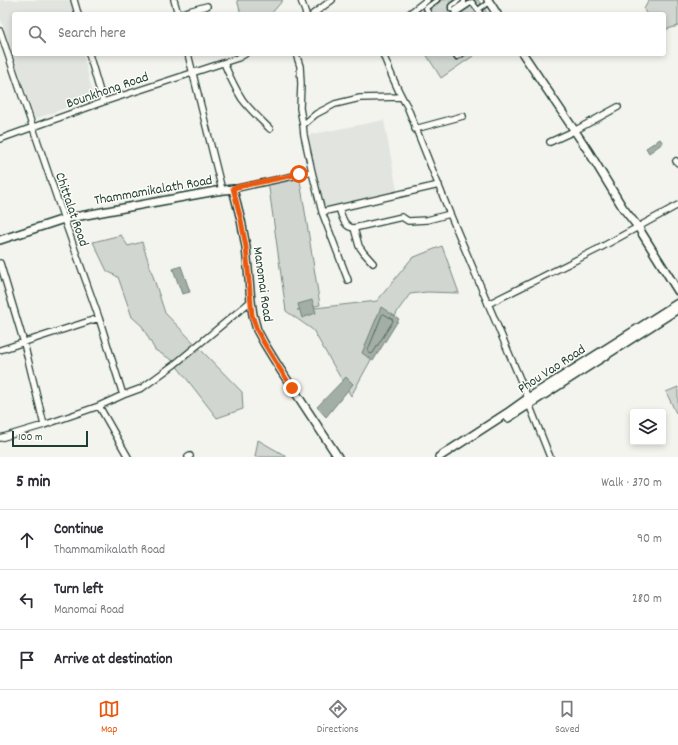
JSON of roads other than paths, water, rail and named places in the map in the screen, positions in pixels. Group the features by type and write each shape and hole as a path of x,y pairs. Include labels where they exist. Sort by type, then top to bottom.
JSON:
{"street":[{"path":"74,0 77,12"},
{"path":"174,0 177,12"},
{"path":"301,0 305,12"},
{"path":"316,12 332,0"},
{"path":"412,12 427,0"},
{"path":"428,12 426,8 437,0"},
{"path":"456,1 451,6 451,9 454,10 464,3 464,0"},
{"path":"456,12 469,2 472,2 478,10 489,1 496,12"},
{"path":"185,12 207,6"},
{"name":"Chittalat Road","path":"0,31 64,219 100,318 123,395"},
{"path":"90,56 103,102"},
{"path":"188,56 222,190"},
{"name":"Bounkhong Road","path":"0,139 103,102 192,74 242,56"},
{"path":"297,56 300,66 302,84 300,108 312,172 322,212 348,280"},
{"path":"384,56 401,97 407,106 450,214 529,401 550,457"},
{"path":"524,56 678,291"},
{"path":"224,63 242,100 270,129"},
{"path":"303,125 316,114 335,104 360,98 401,97"},
{"path":"550,142 574,131 618,107"},
{"path":"415,129 463,116"},
{"name":"Thammamikalath Road","path":"0,240 64,219 312,172"},
{"path":"322,212 439,185"},
{"name":"Manomai Road","path":"233,188 246,247 250,301 252,315 257,330 280,369 338,457"},
{"path":"488,304 598,249 678,205"},
{"path":"339,208 344,221 349,228 402,217 408,221 427,220 450,214"},
{"path":"354,228 358,246 373,263"},
{"path":"0,263 24,343 44,425"},
{"path":"0,438 44,425 98,406 142,388 175,364 250,301"},
{"name":"Phou Vao Road","path":"448,457 529,401 678,303"},
{"name":"Phou Vao Road","path":"439,457 507,413 678,309"},
{"path":"0,350 100,318"},
{"path":"98,406 128,457"}],"water":[{"path":"660,139 663,143 649,153 646,148"},
{"path":"181,266 190,292 182,294 173,269"},
{"path":"312,300 316,313 302,318 298,304"},
{"path":"381,307 399,319 373,361 362,353"},
{"path":"346,377 353,384 326,417 317,407"}]}
